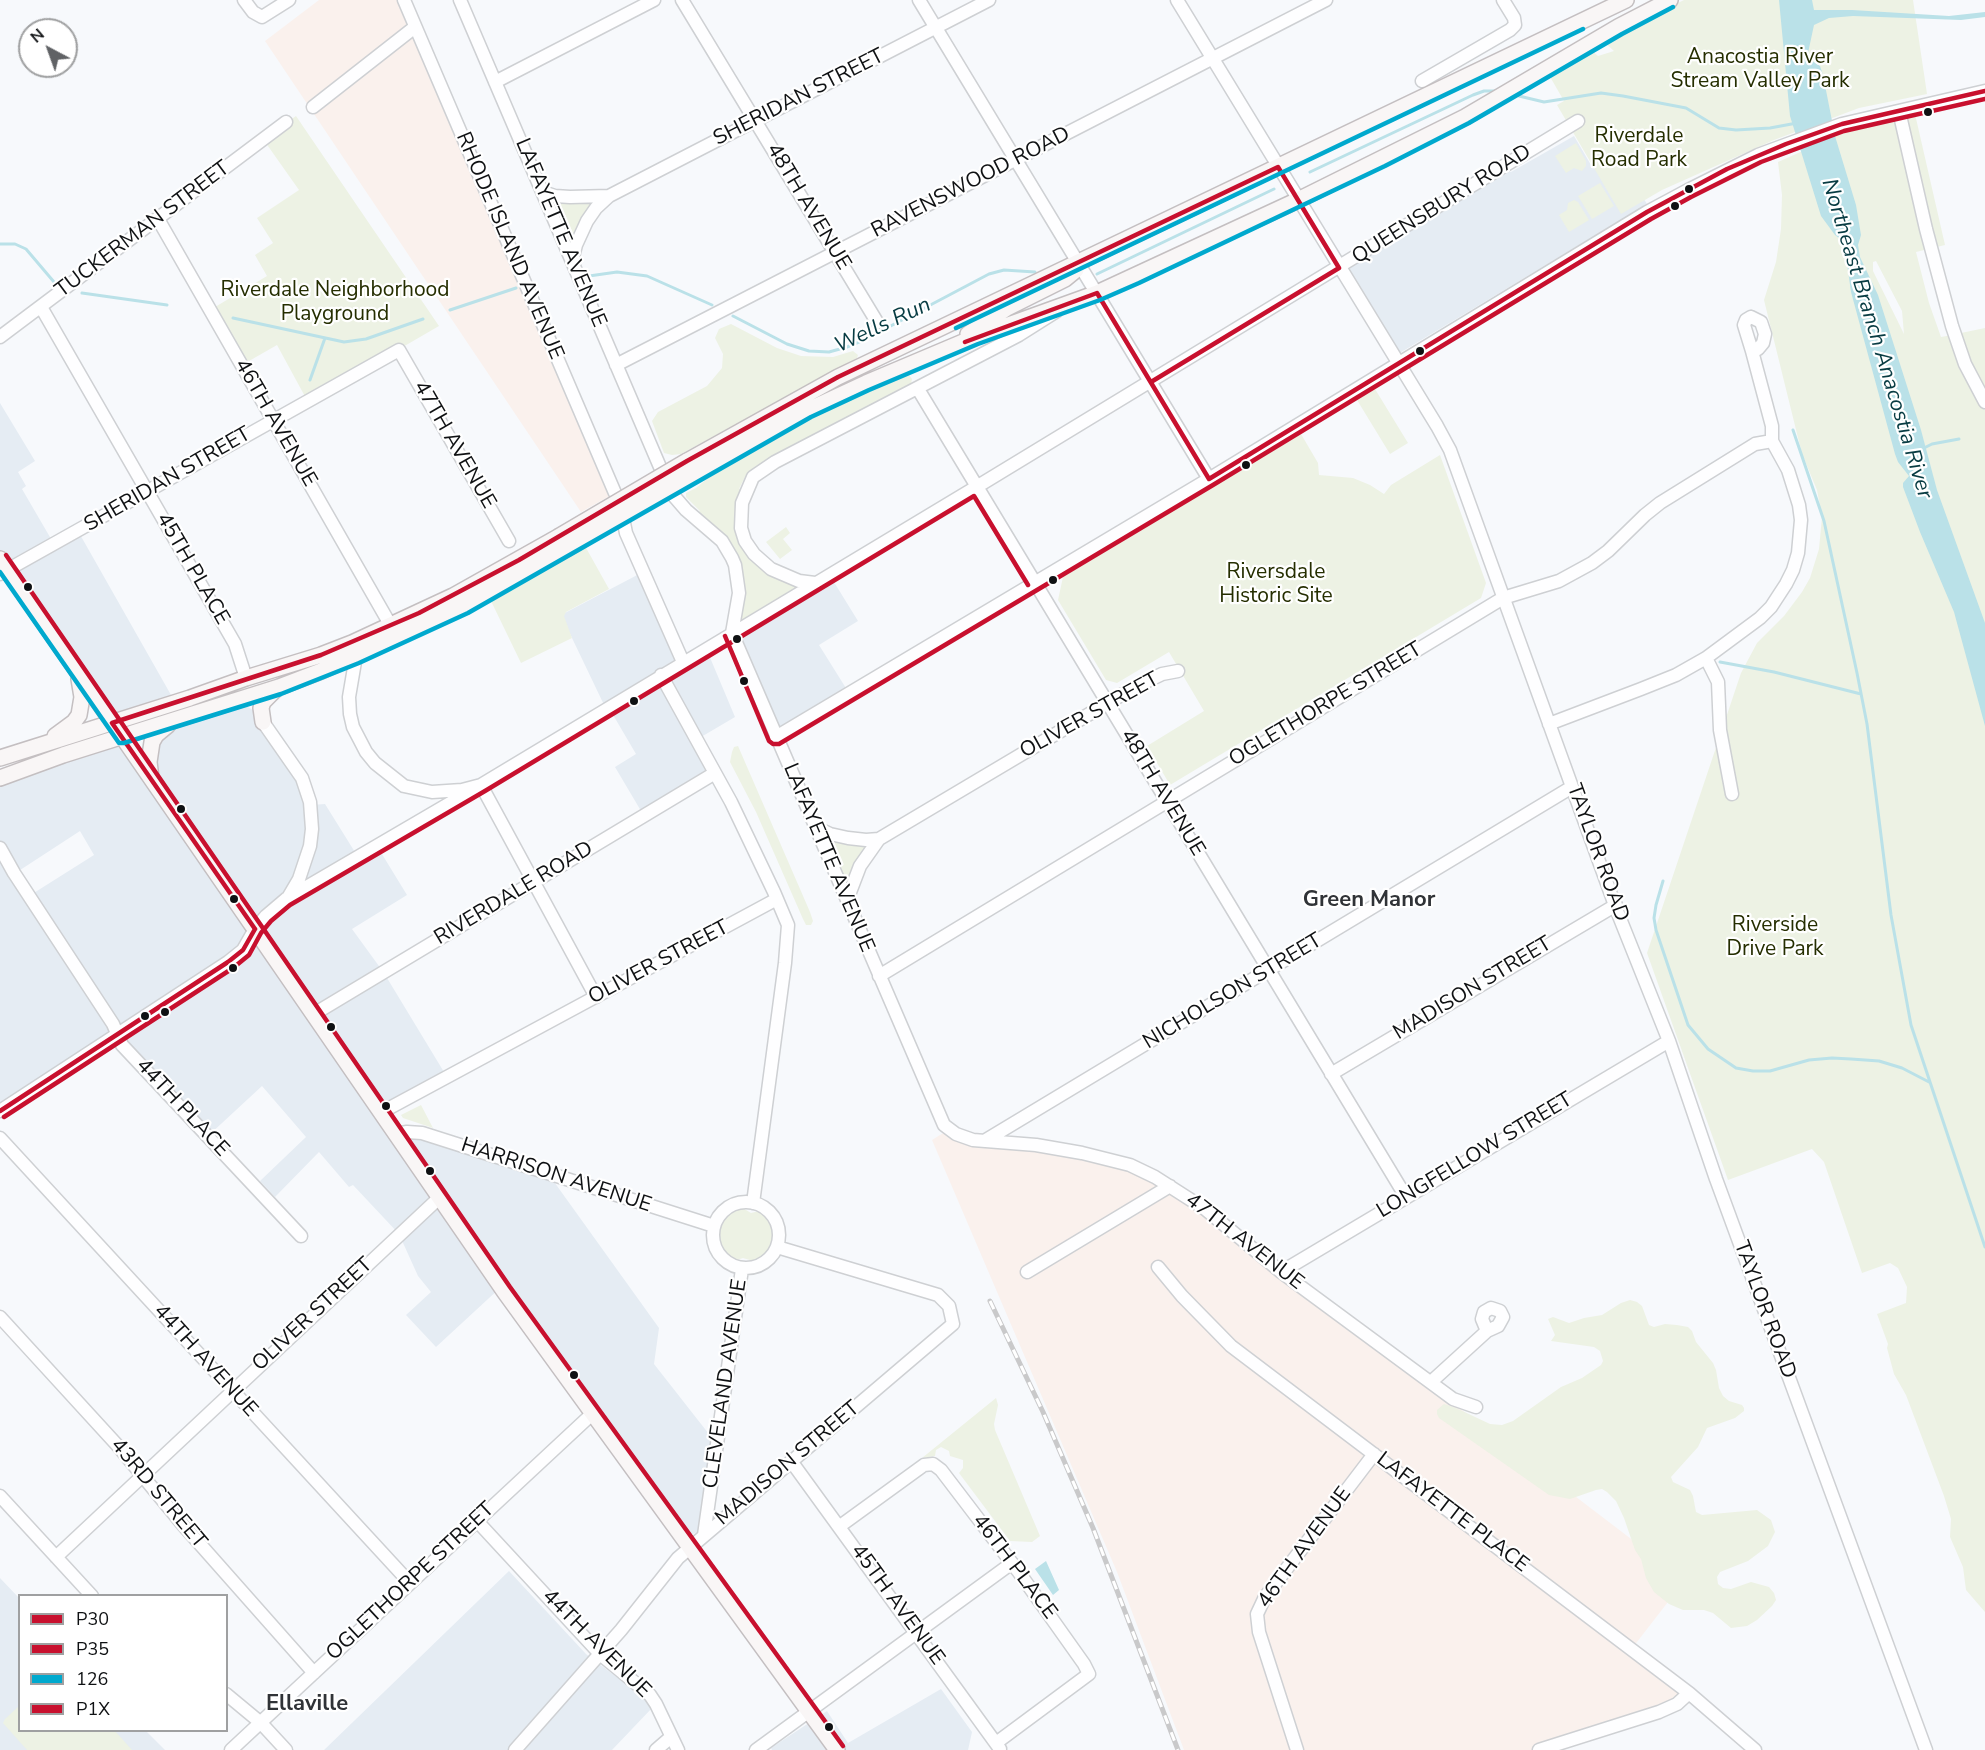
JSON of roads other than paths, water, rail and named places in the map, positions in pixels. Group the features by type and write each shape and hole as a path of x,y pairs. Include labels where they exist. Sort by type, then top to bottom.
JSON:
{"main road":[{"path":"0,778 122,736 279,687 356,656 464,606 562,543 838,377 1626,0"},
{"path":"690,468 866,382 1097,293 1298,200 1465,117 1618,27 1670,0"},
{"path":"937,353 1007,308 1065,279 1076,270 1077,261"},
{"path":"0,758 321,655 392,626 562,543"},
{"path":"2,568 152,779 592,1414 837,1750"},
{"path":"40,745 66,728 79,715 82,697 78,673"},
{"path":"263,722 261,708 263,702 279,687"},
{"path":"230,703 253,710 263,722"},
{"path":"152,779 149,762 152,742 162,728 175,720"}],"street":[{"path":"244,0 258,17 265,16 289,0"},
{"name":"RHODE ISLAND AVENUE","path":"404,0 615,493"},
{"name":"LAFAYETTE AVENUE","path":"459,0 660,466"},
{"path":"495,82 654,0"},
{"name":"48TH AVENUE","path":"682,0 877,322"},
{"path":"919,0 1209,478"},
{"name":"SHERIDAN STREET","path":"572,261 576,245 587,221 596,208 609,196 989,0"},
{"name":"TAYLOR ROAD","path":"1177,0 1450,450 1572,787 1669,1041 1716,1179 1926,1750"},
{"name":"RAVENSWOOD ROAD","path":"616,366 1326,0"},
{"path":"1422,81 1515,25 1514,18 1503,0"},
{"path":"313,107 415,27"},
{"path":"776,736 1209,478 1647,212 1727,170 1786,144 1842,124 1985,91"},
{"path":"1899,111 1941,289 1965,364 1985,402"},
{"name":"QUEENSBURY ROAD","path":"0,1111 236,956 255,929 286,899 481,785 1339,268 1578,121"},
{"name":"TUCKERMAN STREET","path":"0,337 286,122"},
{"name":"SHERIDAN STREET","path":"543,192 570,197 609,196"},
{"name":"46TH AVENUE","path":"158,219 392,626"},
{"path":"815,583 799,581 771,568 754,554 745,541 741,521 742,503 753,477 758,472 1019,335 1067,304"},
{"name":"45TH PLACE","path":"41,307 235,644 246,678"},
{"name":"SHERIDAN STREET","path":"2,568 148,492 399,350"},
{"name":"47TH AVENUE","path":"399,350 509,541"},
{"path":"1549,724 1676,675 1707,658 1744,631 1771,607 1793,570 1800,536 1799,504 1788,470 1772,441 1772,426 1752,351"},
{"name":"48TH AVENUE","path":"918,389 1406,1197"},
{"name":"OGLETHORPE STREET","path":"879,976 1503,598 1558,581 1584,568 1608,551 1660,503 1755,444 1772,441"},
{"path":"673,495 686,510 715,534 728,550 735,565 739,593 732,633"},
{"path":"624,523 626,533 683,662"},
{"path":"728,550 745,541"},
{"name":"LAFAYETTE AVENUE","path":"732,633 944,1125 948,1130 964,1137 986,1140"},
{"path":"356,656 349,697 350,714 360,743 375,763 404,786 426,792 462,790 481,785 596,997"},
{"path":"1707,658 1718,682 1720,730 1732,794"},
{"name":"OLIVER STREET","path":"847,900 860,866 879,838 1107,703 1150,679 1178,671"},
{"path":"661,675 715,773 788,925 753,1203"},
{"path":"263,722 302,778 312,816 310,846 305,862 299,879 286,899"},
{"name":"RIVERDALE ROAD","path":"314,1014 715,773"},
{"name":"NICHOLSON STREET","path":"986,1140 1572,787"},
{"path":"815,827 830,834 848,838 866,840 879,838"},
{"name":"44TH PLACE","path":"0,848 118,1035 122,1045 301,1236"},
{"name":"OLIVER STREET","path":"381,1112 777,899"},
{"name":"MADISON STREET","path":"1331,1074 1616,904"},
{"name":"LONGFELLOW STREET","path":"1281,1272 1669,1041"},
{"name":"HARRISON AVENUE","path":"396,1134 407,1131 422,1133 714,1226"},
{"name":"44TH AVENUE","path":"0,1138 410,1583"},
{"name":"47TH AVENUE","path":"986,1140 1036,1145 1111,1160 1143,1171 1205,1209 1281,1272 1453,1399 1476,1407"},
{"path":"1027,1272 1170,1186"},
{"name":"OLIVER STREET","path":"56,1557 440,1197"},
{"path":"744,1202 753,1203 765,1208 775,1219 780,1234 773,1255 764,1264 742,1269 726,1262 718,1253 714,1244 714,1226 720,1214 732,1205 744,1202"},
{"name":"MADISON STREET","path":"515,1750 600,1654 673,1563 689,1547 953,1324 949,1306 938,1295 777,1247"},
{"name":"LAFAYETTE PLACE","path":"1158,1267 1182,1296 1232,1346 1689,1693 1754,1750"},
{"name":"CLEVELAND AVENUE","path":"704,1535 742,1269"},
{"name":"43RD STREET","path":"0,1317 69,1390 217,1565 314,1673"},
{"path":"1431,1382 1487,1331"},
{"name":"OGLETHORPE STREET","path":"231,1750 592,1414"},
{"name":"46TH AVENUE","path":"1297,1750 1259,1632 1257,1614 1265,1597 1374,1454"},
{"name":"45TH AVENUE","path":"791,1461 998,1747"},
{"name":"46TH PLACE","path":"840,1526 924,1465 933,1464 941,1470 1012,1563 1089,1674 998,1747"},
{"path":"0,1497 90,1594"},
{"name":"44TH AVENUE","path":"477,1521 600,1654 650,1695 678,1750"},
{"path":"761,1748 808,1710 1012,1563"},
{"path":"1539,1750 1659,1713 1677,1704 1689,1693"},
{"path":"228,1696 261,1723 286,1750"},
{"path":"656,1750 671,1737"}],"water":[{"name":"Northeast Branch Anacostia River","path":"1779,0 1812,0 1814,10 1949,16 1985,12 1985,17 1961,20 1853,16 1829,18 1814,25 1808,53 1809,59 1820,66 1823,75 1835,136 1856,205 1861,235 1858,245 1860,257 1878,295 1921,430 1937,490 1985,623 1985,726 1954,612 1903,487 1903,483 1909,476 1895,454 1851,292 1844,242 1835,235 1821,216 1790,116"},
{"path":"1046,1561 1059,1590 1053,1595 1035,1569"}],"waterway":[{"path":"1310,172 1473,95 1484,91 1499,91"},
{"name":"Wells Run","path":"1519,96 1544,102 1601,93 1623,96 1686,108 1719,128 1736,130 1770,128 1797,123"},
{"path":"1097,274 1274,189"},
{"name":"Wells Run","path":"0,244 15,244 26,249 54,282"},
{"name":"Wells Run","path":"733,316 787,344 809,351 829,352 866,339 989,274 1004,270 1035,272"},
{"name":"Wells Run","path":"589,276 617,272 647,276 712,305"},
{"name":"Wells Run","path":"450,310 516,288"},
{"name":"Wells Run","path":"82,293 167,305"},
{"name":"Wells Run","path":"233,318 344,342 366,339 423,319"},
{"path":"310,380 325,338"},
{"path":"1793,430 1824,521 1857,673 1867,724 1891,915 1911,1025 1985,1247"},
{"path":"1924,448 1932,444 1959,439"},
{"path":"1720,662 1774,672 1861,694"},
{"path":"1663,881 1654,918 1656,930 1688,1025 1708,1049 1736,1068 1753,1071 1770,1071 1809,1060 1851,1059 1879,1061 1902,1068 1929,1082"}],"railway":[{"path":"990,1301 1043,1412 1093,1528 1178,1750"}],"district":[{"name":"Green Manor","path":"1369,901"},
{"name":"Ellaville","path":"307,1705"}],"park label":[{"name":"Anacostia River Stream Valley Park","path":"1760,70"},
{"name":"Riverdale Road Park","path":"1639,149"},
{"name":"Riverdale Neighborhood Playground","path":"335,303"},
{"name":"Riversdale Historic Site","path":"1276,585"},
{"name":"Riverside Drive Park","path":"1775,938"}]}
